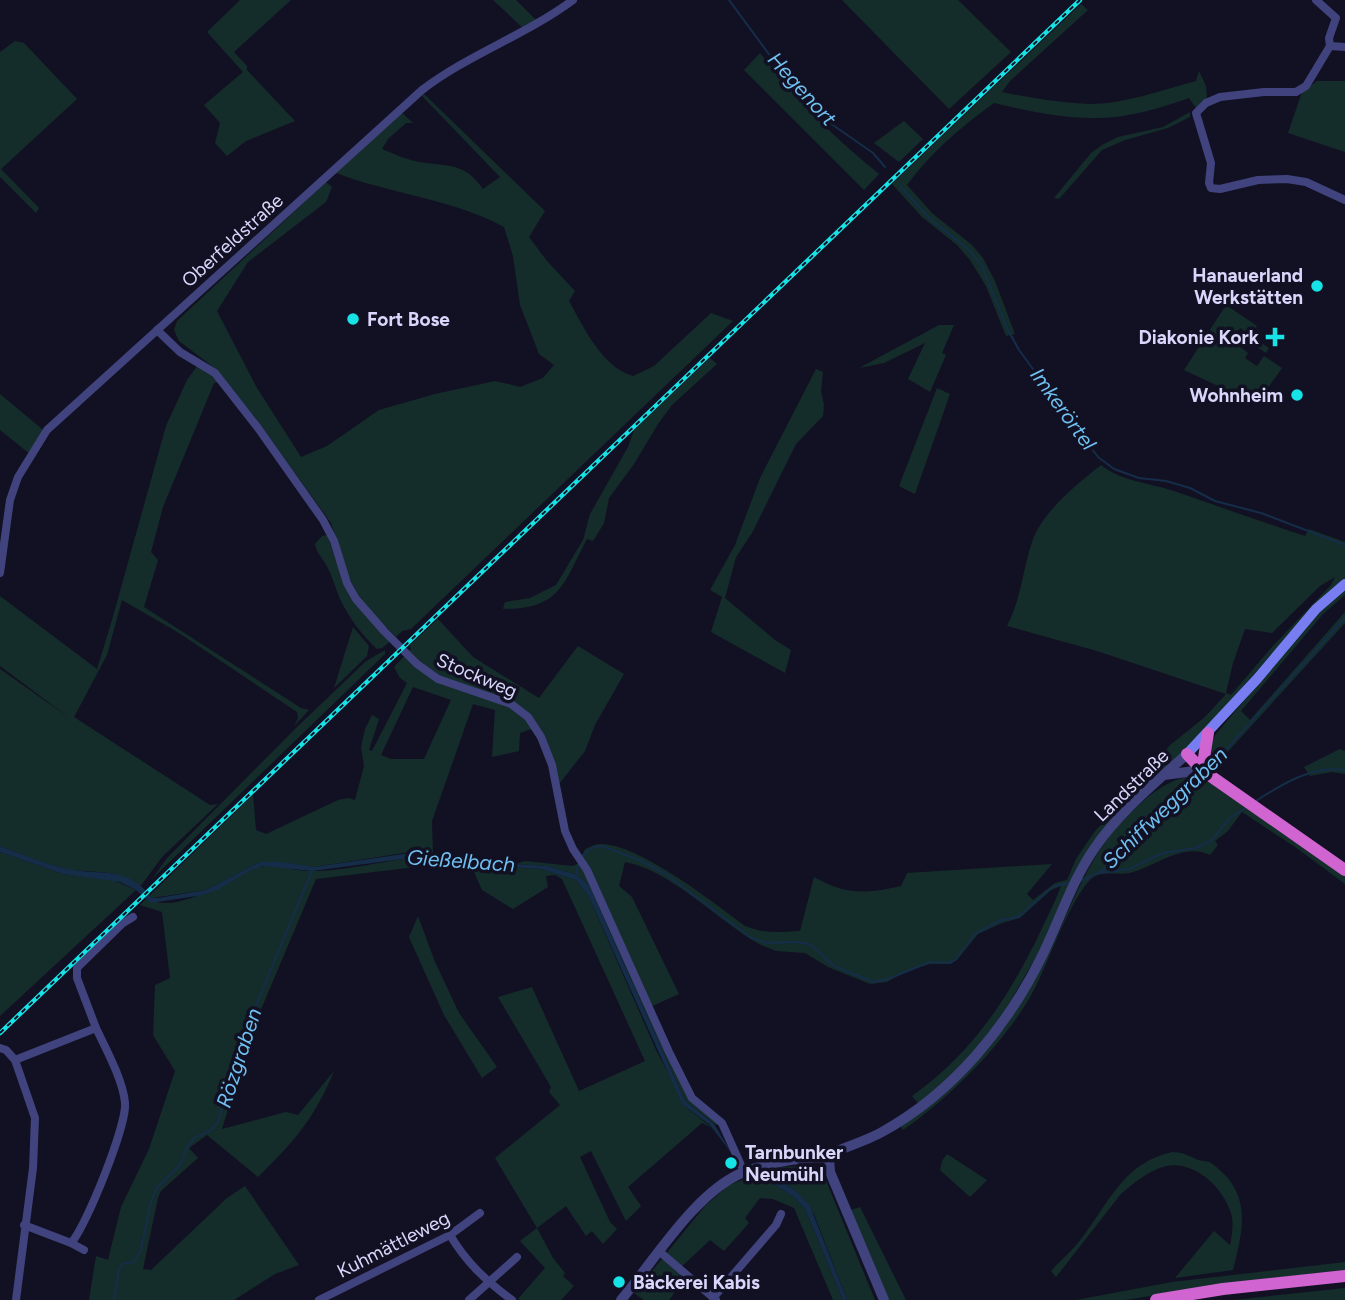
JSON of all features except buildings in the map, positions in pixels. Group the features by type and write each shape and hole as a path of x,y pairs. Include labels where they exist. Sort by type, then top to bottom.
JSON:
{"highway":[{"path":"1202,770 1208,733"},
{"path":"1187,754 1202,770 1345,870"},
{"path":"1156,1300 1223,1289 1345,1276"},
{"path":"1202,1300 1345,1284"}],"main road":[{"name":"Landstraße","path":"1187,754 1316,609 1345,584"}],"street":[{"name":"Oberfeldstraße","path":"0,573 10,500 18,477 47,430 422,90 448,70 556,13 573,0"},
{"path":"1316,0 1336,18 1327,54 1306,86 1296,92 1264,92 1220,97 1206,103 1196,113 1210,155 1211,188 1220,189 1258,180 1287,179 1318,187 1345,200"},
{"path":"1329,46 1345,47"},
{"name":"Stockweg","path":"157,330 180,352 215,373 258,428 323,520 334,541 351,592 384,631 417,664 438,679 511,704 528,717 541,737 552,765 565,831 587,870 669,1052 692,1098 722,1123 744,1172"},
{"name":"Landstraße","path":"829,1158 832,1153 880,1133 920,1108 958,1074 1000,1024 1029,981 1093,849 1119,817 1187,754"},
{"path":"1164,776 1202,770"},
{"path":"71,1243 106,1171 124,1116 125,1104 123,1092 77,978 77,968 123,923 133,917"},
{"path":"15,1060 96,1028"},
{"path":"0,1048 6,1050 15,1060 35,1118 33,1168 16,1300"},
{"path":"621,1300 699,1205 727,1180 778,1162 812,1157 829,1158 830,1172 884,1300"},
{"name":"Kuhmättleweg","path":"319,1300 450,1235 480,1213"},
{"path":"660,1252 714,1299 776,1226 781,1214"},
{"path":"24,1225 84,1250"},
{"path":"450,1235 461,1254 488,1283 512,1300"},
{"path":"469,1300 517,1257"}],"green space":[{"path":"240,0 291,0 234,52 247,66 247,70 295,121 246,141 227,156 215,143 220,123 204,105 243,72 207,32"},
{"path":"493,0 516,0 537,21 523,28"},
{"path":"842,0 958,0 1011,52 949,109"},
{"path":"1081,4 1088,10 1010,81 1002,92 1089,104 1116,102 1196,81 1199,71 1206,86 1207,99 1196,108 1189,98 1144,112 1098,118 1059,116 994,103 947,141 916,173 907,185 932,213 972,245 983,258 995,281 1015,334 1006,336 986,286 970,260 957,245 922,217 892,184"},
{"path":"15,41 24,43 77,99 1,169 39,208 36,213 0,177 0,52"},
{"path":"760,53 816,117 879,174 864,190 744,70"},
{"path":"1317,81 1345,81 1345,152 1288,133 1302,92"},
{"path":"424,94 545,211 529,237 575,291 569,301 595,345 612,364 633,376 654,366 711,313 733,321 411,629 402,631 396,637 363,604 346,571 331,523 256,419 217,370 179,341 174,330 177,321 326,182 332,187 326,202 248,262 217,311 257,388 301,457 327,446 379,410 495,381 520,387 543,378 554,365 539,354 520,305 513,256 504,227 443,203 336,173 401,112 413,123 406,123 388,139 382,149 414,161 456,167 469,174 483,189 500,177 422,96"},
{"path":"1190,112 1190,117 1168,128 1125,140 1102,150 1059,199 1054,198 1091,153 1102,145 1118,137 1163,127"},
{"path":"904,121 923,139 899,162 874,143"},
{"path":"1226,305 1257,326 1251,336 1269,348 1266,353 1246,340 1249,334 1240,328 1231,340 1248,353 1245,358 1257,366 1264,356 1282,368 1256,405 1239,393 1235,394 1184,370"},
{"path":"939,325 954,325 942,353 946,355 930,392 908,379 925,343 884,363 859,368"},
{"path":"710,358 717,364 672,405 658,424 609,498 604,523 593,541 587,539 558,591 537,604 503,609 505,602 530,598 556,585 583,540 590,514 628,447 634,430"},
{"path":"197,366 219,382 214,383 163,507 151,552 158,560 144,607 301,708 309,710 294,726 298,718 297,712 179,633 122,600 107,655 74,717 210,805 218,804 162,857 140,887 121,876 58,867 0,846 0,669 71,719 0,666 0,596 97,669 166,426 187,380"},
{"path":"816,369 823,372 823,416 796,444 752,533 736,557 725,598 791,650 785,673 711,632 722,597 710,590 735,545 760,478"},
{"path":"937,388 950,394 915,494 899,486"},
{"path":"0,394 42,429 42,435 30,454 0,430"},
{"path":"1101,465 1128,479 1177,492 1305,536 1309,529 1345,542 1345,579 1309,612 1201,734 1119,812 998,1023 963,1064 918,1103 912,1096 954,1061 1004,998 1031,951 1061,886 1051,890 1020,918 978,934 951,964 930,964 906,971 887,982 870,984 828,967 805,953 776,951 759,944 677,885 642,867 625,862 619,886 632,897 679,994 648,1008 690,1101 718,1124 716,1125 685,1101 586,882 574,874 547,866 516,864 525,861 573,866 579,863 585,849 598,844 616,846 675,876 745,926 772,932 800,931 814,877 846,890 867,891 901,886 907,873 1052,864 1027,894 1033,900 1055,883 1067,880 1076,859 1095,831 1153,770 1169,746 1205,717 1226,694 1097,651 1007,626 1037,531 1061,499","holes":["1335,577 1331,585 1231,695 1226,693 1245,629 1272,633 1320,586"]},
{"path":"327,535 341,574 392,640 382,648 377,649 361,632 340,599 315,544 322,536"},
{"path":"1345,589 1345,595 1323,614 1241,711 1250,720 1345,612 1345,623 1212,769 1209,752 1216,734 1319,611"},
{"path":"438,619 473,657 539,698 578,646 624,674 595,725 585,751 559,784 537,727 520,733 519,751 492,757 495,710 473,704 432,821 433,855 410,852 314,867 260,862 206,890 152,898 150,895 253,795 256,830 266,834 338,800 355,800 364,766 361,747 365,729 372,715 379,719 369,750 372,751 407,683 400,678 394,667 411,649 410,645","holes":["413,687 451,700 424,759 391,759 381,755"]},
{"path":"353,627 369,646 367,656 334,688"},
{"path":"385,650 385,654 152,879 167,858 294,730 365,662"},
{"path":"1340,749 1345,751 1345,774 1332,772 1310,776 1304,767"},
{"path":"1193,776 1210,781 1345,874 1345,884 1242,812 1228,831 1215,841 1218,845 1210,855 1189,851 1129,873 1093,877 1074,903 1036,986 1011,1026 959,1084 903,1130 899,1125 933,1103 956,1083 1014,1013 1046,959 1091,865 1121,822 1160,788 1178,779"},
{"path":"0,852 63,874 113,880 136,890 0,1016"},
{"path":"410,858 541,869 576,880 589,897 656,1050 686,1107 712,1128 702,1123 628,1187 641,1206 626,1221 591,1151 580,1157 610,1222 617,1229 603,1244 592,1231 586,1236 566,1206 537,1228 495,1158 560,1105 549,1092 551,1087 498,997 532,987 579,1091 645,1061 562,879 555,875 546,876 548,887 513,909 482,890 474,872 465,872 463,867 416,867 316,879 254,1026 222,1129 286,1112 298,1115 334,1071 327,1088 302,1129 258,1177 207,1135 189,1148 198,1158 161,1191 143,1269 151,1270 227,1198 245,1186 299,1265 275,1274 234,1300 89,1300 96,1256 108,1260 121,1207 149,1149 175,1071 153,1035 155,985 170,978 162,912 140,905 146,899 160,903 188,899 263,866 320,871"},
{"path":"418,916 435,962 459,1013 497,1067 482,1078 444,1015 409,937"},
{"path":"1172,1152 1211,1163 1234,1187 1239,1198 1242,1221 1233,1270 1175,1278 1214,1231 1230,1245 1233,1225 1227,1203 1214,1185 1197,1171 1177,1165 1153,1171 1120,1195 1056,1277 1051,1271 1078,1243 1129,1175 1155,1157"},
{"path":"947,1154 987,1180 970,1197 940,1170"},
{"path":"814,1166 825,1178 875,1300 847,1300 814,1214 795,1190 765,1171 776,1167"},
{"path":"758,1174 794,1197 805,1209 843,1300 833,1300 794,1208 773,1199 760,1198 745,1218 749,1223 724,1251 710,1240 679,1269 687,1276 669,1300 644,1300 634,1293 705,1206 729,1185"},
{"path":"860,1207 906,1300 889,1300 851,1210"},
{"path":"537,1228 553,1258 565,1273 563,1276 574,1286 561,1300 518,1299 545,1268 520,1241"},
{"path":"1345,1262 1345,1270 1231,1283 1125,1300 1076,1300 1172,1282"},
{"path":"1345,1288 1345,1300 1234,1300"}],"water":[{"name":"Gießelbach","path":"0,846 59,867 123,876 143,888 152,898 206,890 260,862 314,867 417,852 471,861 547,866 574,874 586,882 592,892 685,1101 714,1124 732,1154 710,1125 682,1104 589,897 576,880 541,869 410,858 312,871 263,866 203,895 151,903 136,890 120,882 63,874 0,852"},
{"path":"765,1171 795,1190 810,1206 847,1300 843,1300 805,1209 794,1197 758,1174"}],"waterway":[{"name":"Hegenort","path":"729,0 774,61 813,100 830,123 873,153 885,167"},
{"name":"Imkerörtel","path":"900,186 929,218 970,251 982,266 1007,328 1019,350 1098,457 1114,469 1139,478 1166,481 1190,488 1215,501 1261,513 1345,545"},
{"name":"Schiffweggraben","path":"1209,768 1345,618"},
{"path":"1256,801 1298,777 1321,770 1345,770"},
{"name":"Schiffweggraben","path":"1082,880 1097,874 1123,854 1177,792 1199,775"},
{"path":"1099,873 1129,869 1163,853 1196,848 1211,841 1230,818 1246,808"},
{"name":"Schiffweggraben","path":"583,855 593,847 602,846 639,860 664,873 750,937 767,943 810,944 834,966 873,982 888,979 930,962 948,963 955,960 975,934 1001,920 1018,917 1055,886 1070,883"},
{"path":"576,876 578,865"},
{"name":"Rözgraben","path":"114,1300 122,1264 134,1262 141,1250 151,1201 157,1188 180,1165 194,1138 211,1130 218,1122 234,1065 254,1010 312,871"}],"railway":[{"path":"0,1033 1080,0"}],"place":[{"name":"Hanauerland Werkstätten","path":"1317,286"},
{"name":"Fort Bose","path":"353,319"},
{"name":"Diakonie Kork","path":"1275,337"},
{"name":"Wohnheim","path":"1297,395"},
{"name":"Tarnbunker Neumühl","path":"731,1163"},
{"name":"Bäckerei Kabis","path":"619,1282"}]}
